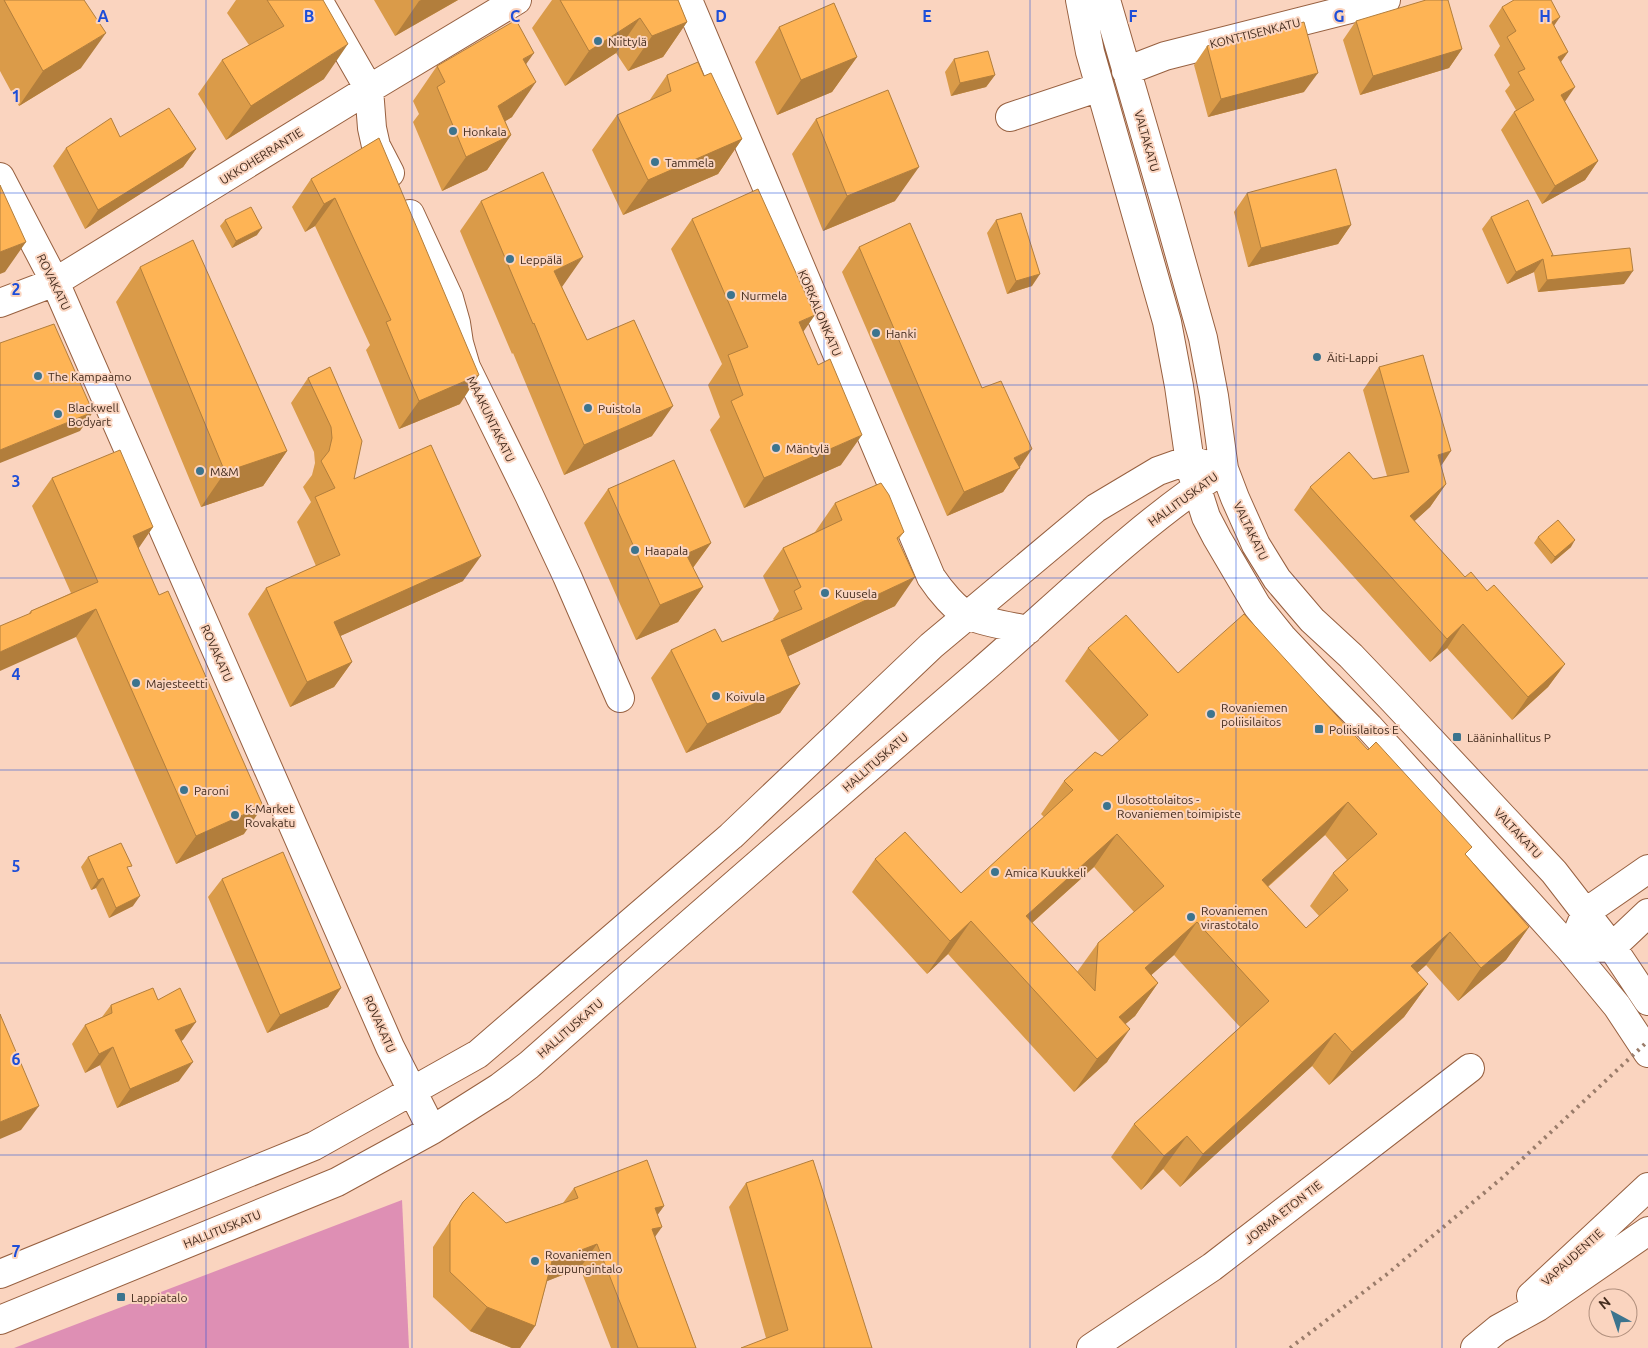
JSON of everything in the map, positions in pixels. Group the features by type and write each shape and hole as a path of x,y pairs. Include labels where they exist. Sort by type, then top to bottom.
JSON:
{"street":[{"name":"MAAKUNTAKATU","path":"318,0 369,89 372,128 376,146 396,183 449,298 456,323 458,343 466,367 567,576 620,698"},
{"name":"UKKOHERRANTIE","path":"0,303 55,282 517,0"},
{"name":"KORKALONKATU","path":"688,0 931,577 938,588 955,606 968,616"},
{"path":"1080,0 1090,52 1167,322 1179,386 1189,460 1196,488 1217,538 1263,614 1316,674 1369,727 1570,949 1617,1006 1648,1053"},
{"name":"VALTAKATU","path":"1106,0 1203,338 1214,396 1224,469 1256,545 1277,579 1312,620 1351,656 1554,872 1612,947 1648,1001"},
{"name":"KONTTISENKATU","path":"1126,71 1165,56 1386,0"},
{"path":"1010,117 1100,87"},
{"name":"ROVAKATU","path":"0,177 55,282 390,1047 432,1130"},
{"path":"0,1274 314,1146 478,1054 731,836 931,646 1096,508 1158,471 1189,460"},
{"name":"HALLITUSKATU","path":"1189,460 1224,469"},
{"name":"HALLITUSKATU","path":"0,1320 337,1182 432,1130 500,1087 529,1065 1144,527 1224,469"},
{"path":"968,616 1028,630"},
{"path":"692,870 735,883 731,836"},
{"path":"1570,949 1586,912 1648,869"},
{"path":"1570,949 1612,947 1648,913"},
{"name":"JORMA ETON TIE","path":"1091,1348 1212,1267 1470,1068"},
{"name":"VAPAUDENTIE","path":"1498,1330 1538,1288 1648,1187"},
{"name":"VAPAUDENTIE","path":"1475,1348 1498,1330 1538,1307 1648,1231"}],"shaded area":[{"path":"402,1200 409,1348 14,1348"}],"building":[{"path":"4,0 84,0 106,33 43,71"},
{"path":"267,0 323,0 348,44 251,106 222,60 284,26"},
{"path":"560,0 678,0 687,22 652,36 640,18 589,51"},
{"path":"1426,0 1448,0 1462,49 1373,76 1356,21"},
{"path":"1514,0 1551,0 1560,17 1552,22 1568,52 1558,57 1575,87 1561,95 1598,161 1555,186 1514,112 1534,100 1518,72 1525,69 1507,37 1516,31 1502,7"},
{"path":"834,3 857,57 801,80 779,27"},
{"path":"516,20 534,53 523,59 536,82 498,106 511,135 466,157 437,87 445,82 437,66"},
{"path":"1304,22 1318,73 1221,99 1207,46"},
{"path":"988,51 995,75 960,83 954,59"},
{"path":"698,62 704,76 711,73 742,139 648,180 617,115 671,91 667,75"},
{"path":"888,90 919,167 847,196 816,119"},
{"path":"169,108 196,149 98,210 66,148 111,118 120,137"},
{"path":"379,138 479,375 419,401 386,322 391,320 335,198 324,204 311,179"},
{"path":"1336,169 1351,225 1261,248 1247,193"},
{"path":"543,172 583,257 554,271 587,340 634,320 673,406 584,445 481,201"},
{"path":"0,185 26,242 0,252"},
{"path":"758,189 815,315 799,322 818,365 830,359 862,435 764,478 731,401 743,395 728,355 748,347 692,219"},
{"path":"1528,200 1553,255 1551,256 1630,248 1633,271 1547,280 1543,259 1516,272 1491,217"},
{"path":"251,207 262,228 236,241 225,220"},
{"path":"1021,213 1040,274 1016,281 996,220"},
{"path":"910,223 982,388 1001,381 1032,449 1014,458 1020,468 964,492 859,247"},
{"path":"193,240 287,451 225,472 140,267"},
{"path":"54,324 93,412 0,450 0,343"},
{"path":"1423,355 1451,451 1438,455 1446,484 1410,516 1465,577 1471,572 1487,591 1494,585 1565,664 1528,697 1463,624 1447,639 1310,487 1349,452 1373,479 1409,472 1379,367"},
{"path":"330,367 362,441 354,479 431,445 481,556 334,622 352,662 307,682 266,588 340,555 315,497 335,488 321,461 329,451 332,438 331,427 308,378"},
{"path":"120,450 153,527 133,536 159,595 168,591 263,806 196,836 96,609 0,652 0,626 98,582 52,478"},
{"path":"674,460 711,543 686,554 703,587 660,605 608,489"},
{"path":"881,483 889,495 904,532 897,538 915,577 781,640 800,684 707,724 671,650 715,629 722,642 802,609 794,591 801,587 783,548 842,520 835,503"},
{"path":"1558,520 1575,540 1555,557 1538,537"},
{"name":"Rovaniemen virastotalo","path":"1244,614 1368,750 1376,742 1472,847 1465,854 1529,927 1481,968 1450,932 1411,966 1428,984 1352,1052 1335,1033 1203,1154 1187,1136 1164,1156 1134,1124 1269,1001 1197,922 1145,968 1158,983 1119,1017 1130,1029 1097,1059 971,921 950,941 875,859 905,832 961,893 1073,790 1064,781 1095,752 1102,756 1148,715 1088,648 1126,615 1178,673","holes":["1348,802 1377,834 1333,873 1348,890 1306,928 1262,880","1117,834 1164,886 1098,943 1095,991 1026,916"]},
{"path":"121,843 132,866 127,867 140,896 116,908 103,878 98,880 88,857"},
{"path":"283,852 341,988 280,1015 222,879"},
{"path":"153,988 158,1000 180,988 196,1022 175,1030 193,1062 130,1089 113,1047 99,1054 85,1025 112,1013 111,1005"},
{"path":"0,1014 39,1106 0,1122"},
{"name":"Rovaniemen kaupungintalo","path":"647,1160 664,1206 655,1208 662,1227 652,1229 696,1348 638,1348 597,1244 552,1261 535,1326 487,1307 450,1272 450,1222 463,1202 473,1192 506,1223 578,1198 574,1188"},
{"path":"813,1160 872,1348 741,1348 788,1330 746,1183"}],"railway":[{"path":"1290,1348 1386,1275 1502,1178 1648,1041"}],"place":[{"name":"Niittylä","path":"598,41"},
{"name":"Honkala","path":"453,131"},
{"name":"Tammela","path":"655,162"},
{"name":"Leppälä","path":"510,259"},
{"name":"Nurmela","path":"731,295"},
{"name":"Hanki","path":"876,333"},
{"name":"Äiti-Lappi","path":"1317,357"},
{"name":"The Kampaamo","path":"38,376"},
{"name":"Puistola","path":"588,408"},
{"name":"Blackwell Bodyart","path":"58,414"},
{"name":"Mäntylä","path":"776,448"},
{"name":"M&M","path":"200,471"},
{"name":"Haapala","path":"635,550"},
{"name":"Kuusela","path":"825,593"},
{"name":"Majesteetti","path":"136,683"},
{"name":"Koivula","path":"716,696"},
{"name":"Rovaniemen poliisilaitos","path":"1211,714"},
{"name":"Poliisilaitos E","path":"1319,729"},
{"name":"Lääninhallitus P","path":"1457,737"},
{"name":"Paroni","path":"184,790"},
{"name":"Ulosottolaitos - Rovaniemen toimipiste","path":"1107,806"},
{"name":"K-Market Rovakatu","path":"235,815"},
{"name":"Amica Kuukkeli","path":"995,872"},
{"name":"Rovaniemen virastotalo","path":"1191,917"},
{"name":"Rovaniemen kaupungintalo","path":"535,1261"},
{"name":"Lappiatalo","path":"121,1297"}]}
